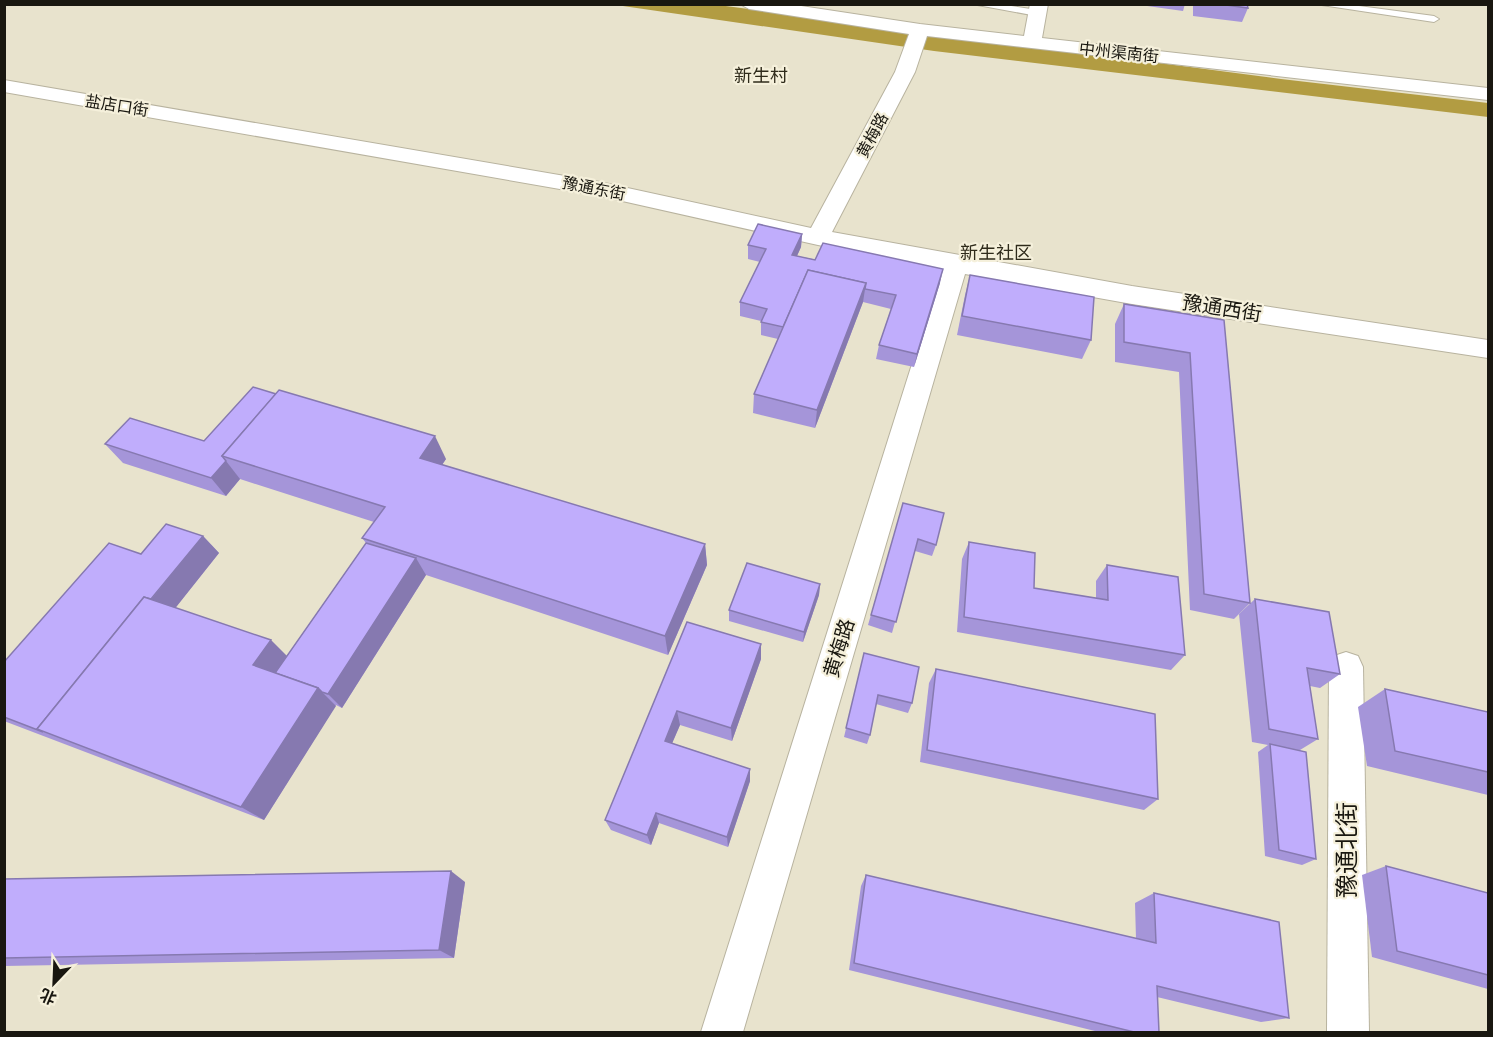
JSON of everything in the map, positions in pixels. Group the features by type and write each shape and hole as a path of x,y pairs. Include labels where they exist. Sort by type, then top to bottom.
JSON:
{"street":[{"name":"中州渠南街","path":"749,4 920,30 1488,94"},
{"path":"1032,42 1038,9"},
{"name":"黄梅路","path":"818,237 905,72 920,30"},
{"name":"盐店口街","path":"4,86 229,123"},
{"name":"豫通东街","path":"229,123 600,189 818,237 956,264"},
{"name":"黄梅路","path":"722,1032 956,264"},
{"name":"豫通西街","path":"956,264 1132,295 1488,349"},
{"name":"豫通北街","path":"1346,667 1348,1032"}],"lane":[{"path":"976,4 1038,9"},
{"path":"1319,4 1434,19"}],"shaded area":[{"path":"616,5 718,5 1281,79 1488,103 1488,117 934,51"}],"building":[{"path":"1219,4 1247,4 1248,8"},
{"path":"758,224 802,234 792,255 815,260 823,243 943,269 917,354 879,345 896,295 865,289 866,283 808,270 783,327 761,322 767,309 740,302 766,249 748,245"},
{"path":"808,270 866,283 817,410 754,394"},
{"path":"970,275 1094,297 1091,340 962,316"},
{"path":"1124,304 1224,320 1250,603 1204,594 1190,353 1124,342"},
{"path":"253,387 276,394 222,456 226,461 211,478 105,444 130,418 204,441"},
{"path":"279,390 435,436 420,458 705,544 665,636 362,538 385,507 222,456"},
{"path":"903,503 944,513 936,545 918,539 896,622 871,615"},
{"path":"166,524 203,536 151,599 144,597 37,729 43,732 4,717 4,662 109,543 141,554"},
{"path":"969,542 1035,553 1034,588 1108,600 1107,565 1178,577 1185,655 964,617"},
{"path":"366,543 416,558 328,694 318,688 275,673"},
{"path":"747,563 820,584 804,632 729,610"},
{"path":"144,597 271,640 253,665 318,688 241,807 37,729"},
{"path":"1255,599 1329,612 1340,674 1307,668 1318,739 1269,729"},
{"path":"687,622 761,644 731,728 677,711 665,741 750,769 727,837 656,813 647,835 605,820"},
{"path":"864,653 919,667 912,703 878,695 870,735 846,728"},
{"path":"936,669 1155,714 1158,799 927,750"},
{"path":"1385,689 1488,712 1488,772 1395,751"},
{"path":"1270,744 1306,752 1316,859 1279,850"},
{"path":"1386,866 1488,893 1488,975 1397,951"},
{"path":"451,871 439,950 4,958 4,879"},
{"path":"866,875 1156,943 1154,893 1279,922 1289,1018 1157,986 1159,1032 1134,1032 854,963"}],"district":[{"name":"新生村","path":"761,76"},
{"name":"新生社区","path":"996,253"}]}
